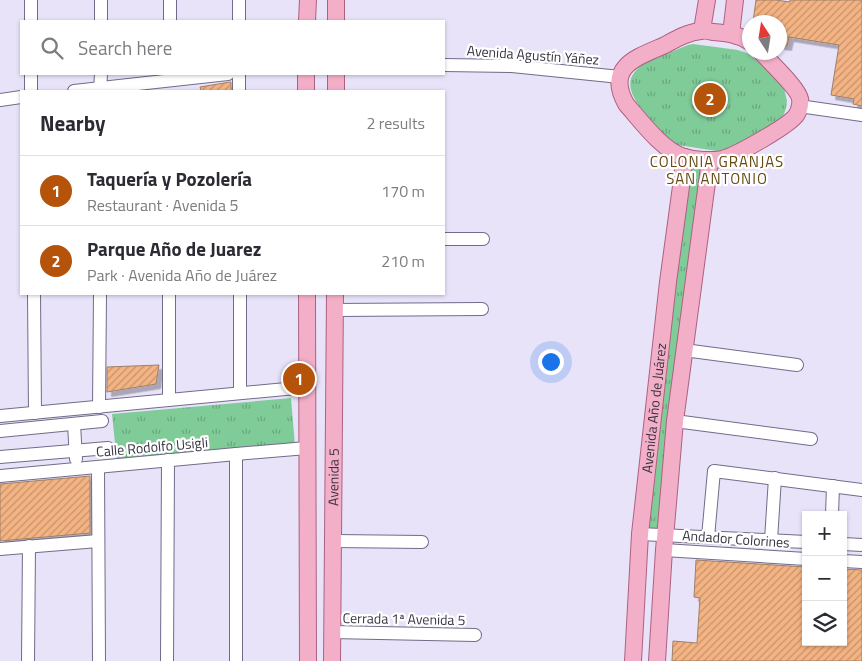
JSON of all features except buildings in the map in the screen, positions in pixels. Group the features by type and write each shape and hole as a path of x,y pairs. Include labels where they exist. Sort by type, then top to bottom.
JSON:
{"main road":[{"path":"307,20 308,0"},
{"path":"336,0 336,20"},
{"path":"702,30 707,0"},
{"path":"731,34 735,0"},
{"path":"742,37 702,30 688,34 632,60 624,68 620,77 621,95 626,104 666,148 674,153 685,157 710,160 722,158 732,155 781,128 797,114 800,98 796,89 769,60"},
{"path":"306,75 306,90"},
{"path":"336,75 336,90"},
{"name":"Avenida Año de Juárez","path":"632,661 640,534 668,282 685,157"},
{"name":"Avenida Año de Juárez","path":"657,661 675,421 710,160"},
{"name":"Avenida 5","path":"307,295 308,661"},
{"name":"Avenida 5","path":"332,661 335,295"}],"street":[{"path":"31,0 31,20"},
{"path":"101,0 101,20"},
{"path":"170,0 170,20"},
{"path":"240,0 240,20"},
{"name":"Avenida Agustín Yáñez","path":"445,65 512,66 620,77"},
{"path":"31,75 31,90"},
{"path":"100,75 100,90 221,75"},
{"path":"239,75 239,90"},
{"path":"0,100 20,97"},
{"path":"799,106 862,115"},
{"path":"445,239 483,239"},
{"path":"34,295 35,413"},
{"path":"100,295 100,407"},
{"path":"169,295 169,400"},
{"path":"240,295 240,393"},
{"path":"335,310 482,308"},
{"path":"684,350 797,365"},
{"path":"0,416 307,387"},
{"path":"0,431 102,421"},
{"path":"675,421 811,439"},
{"path":"74,424 76,469"},
{"path":"0,457 108,448"},
{"name":"Calle Rodolfo Usigli","path":"0,476 308,448"},
{"path":"236,454 236,661"},
{"path":"167,661 168,460"},
{"path":"98,467 99,661"},
{"path":"708,537 714,471 862,490"},
{"path":"771,540 775,478"},
{"path":"832,511 833,486"},
{"path":"640,534 665,542"},
{"name":"Andador Colorines","path":"665,542 708,537 802,542"},
{"path":"0,549 98,541"},
{"path":"334,541 422,542"},
{"name":"Andador Colorines","path":"665,542 802,558"},
{"path":"847,544 862,545"},
{"path":"28,546 28,661"},
{"path":"847,561 862,562"},
{"name":"Cerrada 1ª Avenida 5","path":"332,632 475,635"}],"green space":[{"path":"688,45 738,50 742,51 742,60 756,60 772,74 784,88 787,101 784,114 776,125 723,152 678,145 671,142 635,100 630,86 631,79 634,73 646,63"},
{"path":"685,160 708,163 657,530 653,531 645,527"},
{"path":"291,398 295,446 117,463 112,414"}],"place":[{"name":"Parque Año de Juarez","path":"710,99"},
{"name":"Taquería y Pozolería","path":"299,379"}],"district":[{"name":"COLONIA GRANJAS SAN ANTONIO","path":"717,170"}]}
